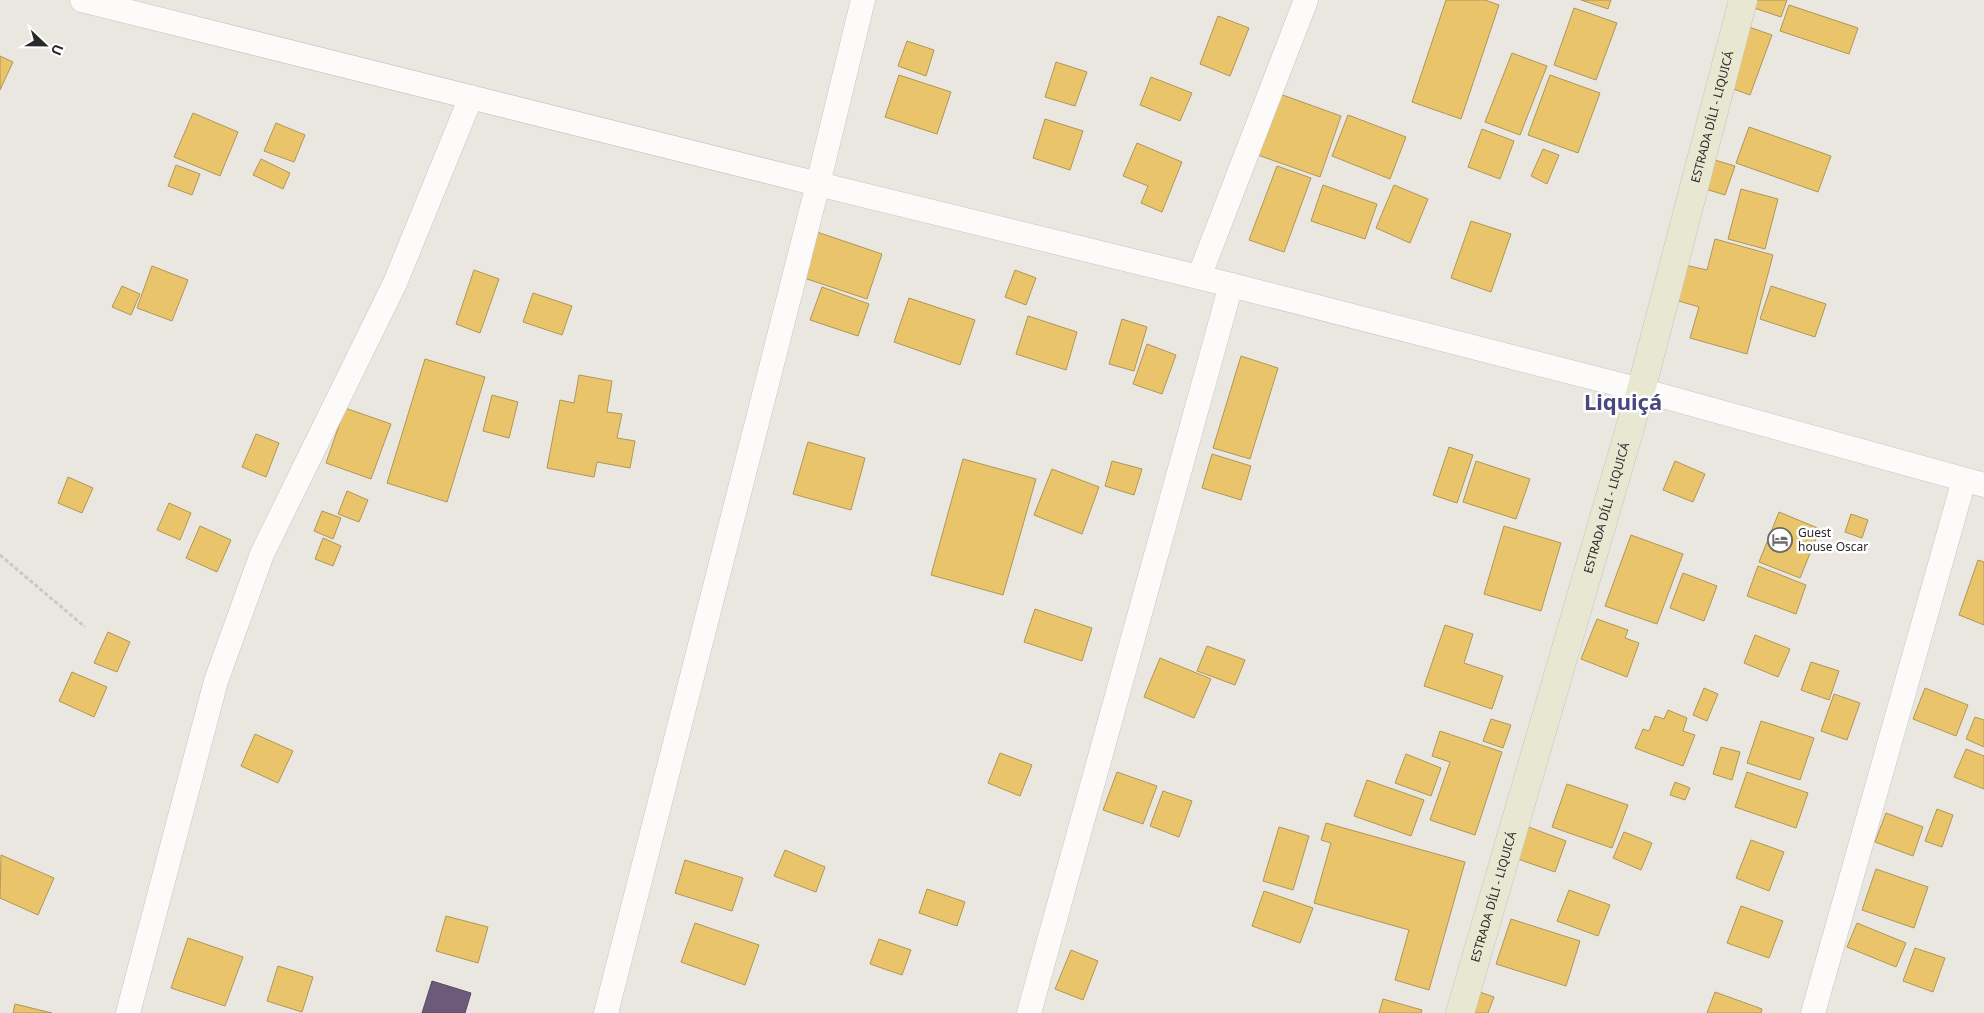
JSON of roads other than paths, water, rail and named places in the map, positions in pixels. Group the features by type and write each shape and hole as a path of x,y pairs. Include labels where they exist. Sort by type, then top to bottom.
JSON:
{"main road":[{"name":"ESTRADA DÍLI - LIQUICÁ","path":"1460,1013 1641,390 1743,0"}],"street":[{"path":"82,0 1231,285 1641,390 1974,483 1813,1013"},
{"path":"606,1013 818,184 863,0"},
{"path":"1199,277 1306,0"},
{"path":"128,1013 216,680 262,554 395,283 471,97"},
{"path":"1029,1013 1231,285"}],"place":[{"name":"Guest house Oscar","path":"1780,540"}],"district":[{"name":"Liquiçá","path":"1623,402"}]}
